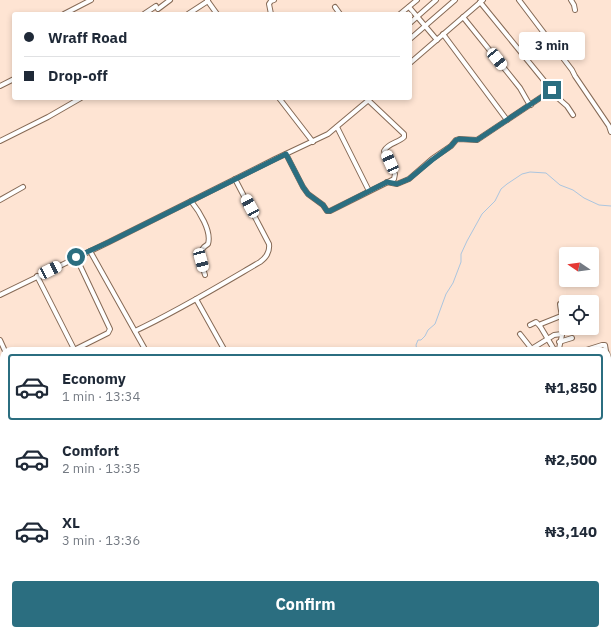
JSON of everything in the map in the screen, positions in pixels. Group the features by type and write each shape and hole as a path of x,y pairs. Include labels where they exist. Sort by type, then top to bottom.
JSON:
{"street":[{"path":"68,12 91,0"},
{"path":"148,12 170,0"},
{"path":"191,12 208,0 216,12"},
{"path":"271,12 269,4 274,0"},
{"path":"402,12 417,0"},
{"path":"412,22 436,0"},
{"path":"412,37 455,0"},
{"path":"519,0 572,70 609,126 611,132"},
{"path":"571,0 575,10"},
{"path":"412,61 482,1 573,115"},
{"path":"334,7 338,12"},
{"path":"408,7 437,40"},
{"path":"463,17 520,88 531,105"},
{"path":"443,34 507,120"},
{"path":"0,86 12,79"},
{"path":"387,182 397,184 407,181 451,146 456,140 477,140 552,90"},
{"path":"0,141 48,117 78,100"},
{"path":"282,100 313,142"},
{"path":"0,295 313,142 338,127 368,100"},
{"path":"286,154 308,194 323,205 327,211 330,211 394,179 395,176 384,151 388,146 401,140 404,137 404,134 370,100"},
{"path":"338,127 369,191"},
{"path":"135,331 196,300 266,258 269,252 269,244 235,179"},
{"path":"0,200 23,187"},
{"path":"191,201 199,211 209,232 208,244 199,254 205,275"},
{"path":"90,251 144,347"},
{"path":"76,257 110,329 108,333 82,347"},
{"path":"37,276 73,347"},
{"path":"196,300 223,347"},
{"path":"540,326 541,324 559,317"},
{"path":"530,325 536,322 553,347"},
{"path":"520,334 529,347"},
{"path":"534,347 554,335 559,334"},
{"path":"559,347 562,335"},
{"path":"559,342 572,338"},
{"path":"596,347 605,345 606,347"}],"waterway":[{"path":"416,347 418,340 421,340 428,330 435,324 446,294 453,283 461,262 461,254 482,214 495,201 501,189 507,184 522,174 530,172 546,173 560,185 573,190 584,198 599,205 611,206"}],"route":[{"path":"76,257 286,154 308,194 323,205 327,211 330,211 387,182 400,184 407,181 451,146 456,140 477,140 552,90"}]}
